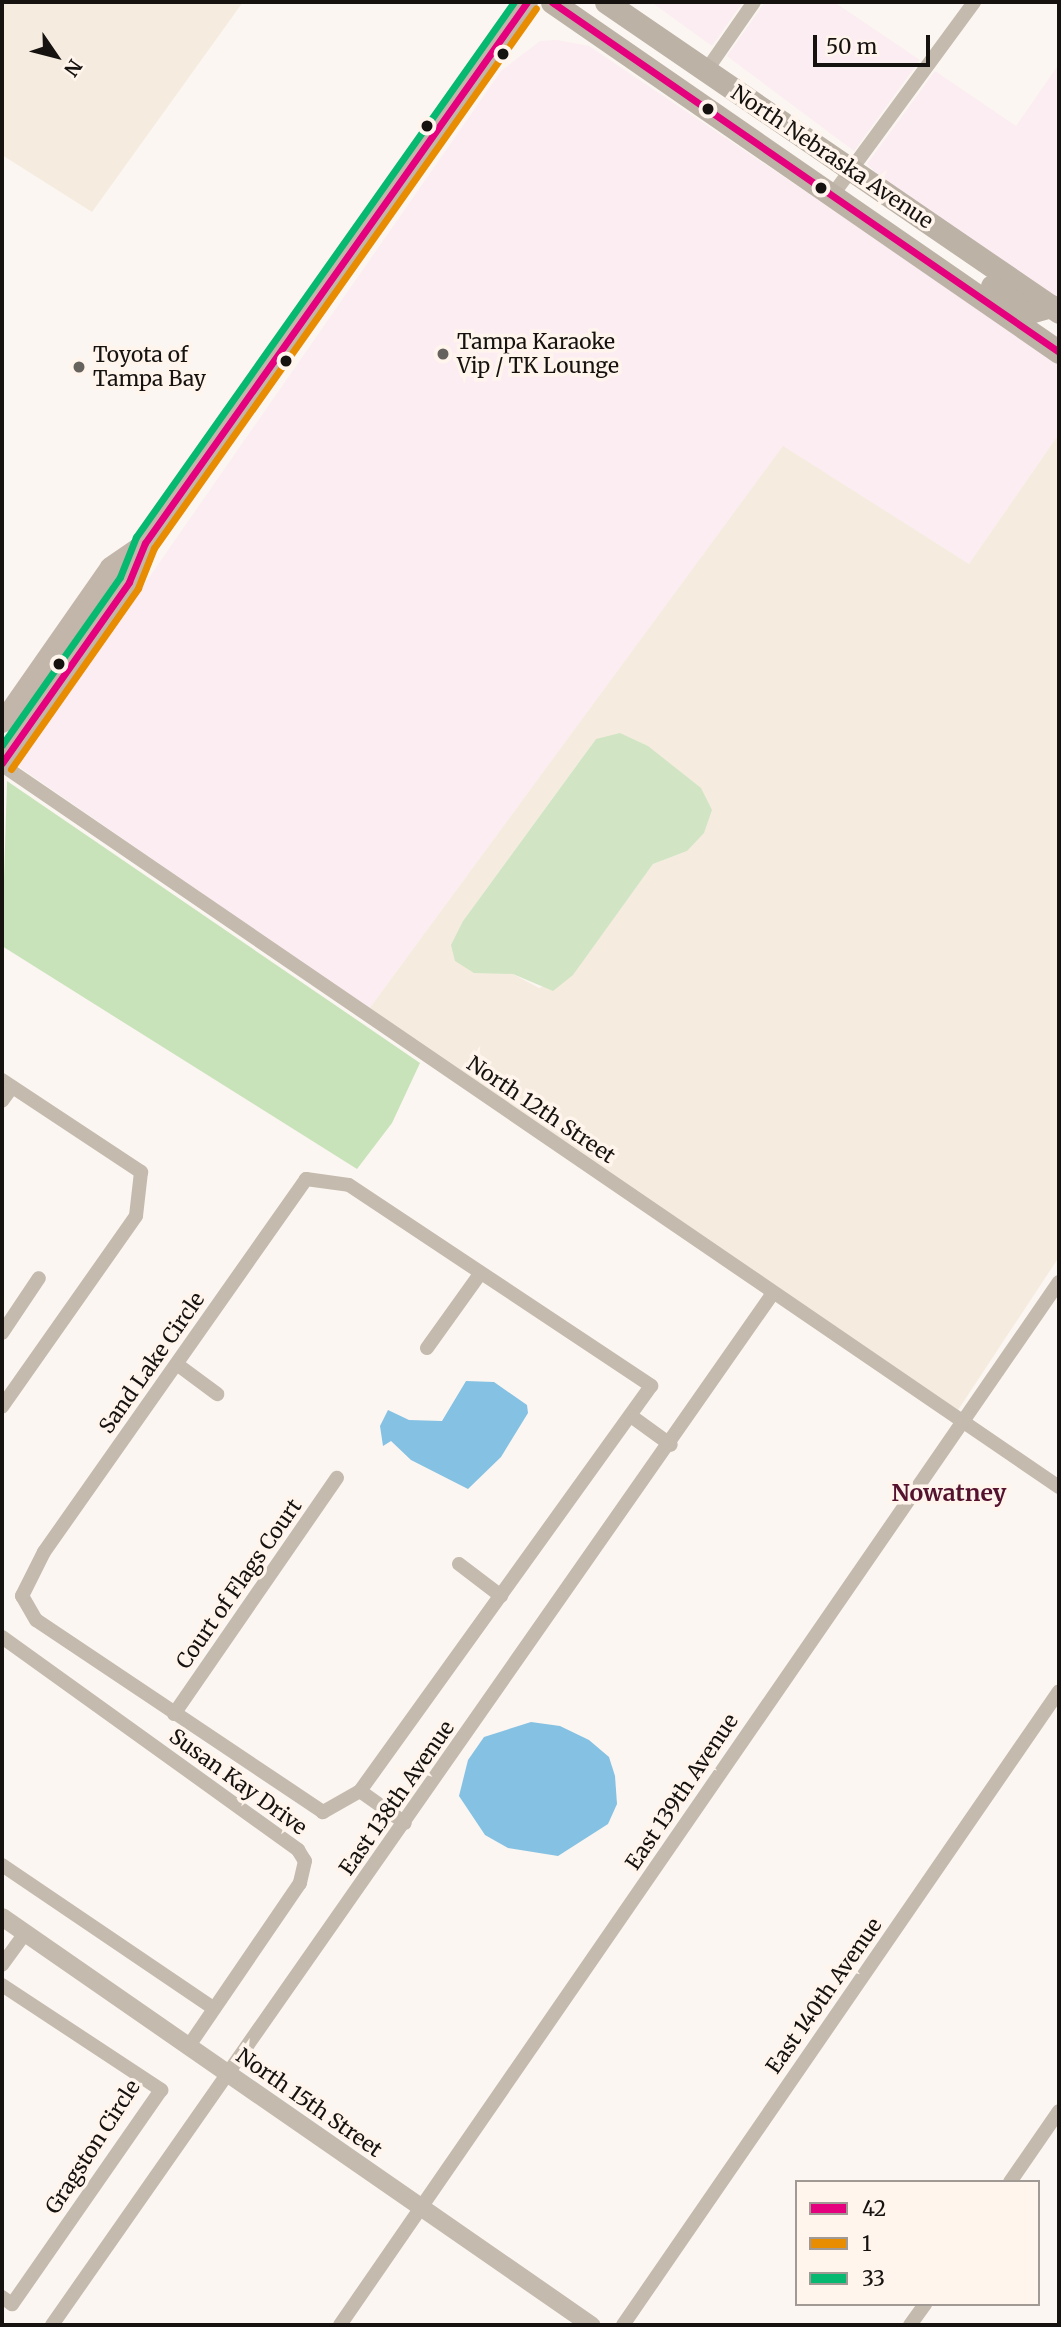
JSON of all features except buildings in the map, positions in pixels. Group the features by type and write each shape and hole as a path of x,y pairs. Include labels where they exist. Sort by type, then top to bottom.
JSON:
{"main road":[{"path":"2,764 129,582 145,543 527,2"},
{"name":"North Nebraska Avenue","path":"552,2 1059,352"},
{"name":"North Nebraska Avenue","path":"606,2 1055,309"},
{"path":"904,244 938,254 1030,312 1055,309"},
{"path":"2,722 110,567 145,543"}],"street":[{"path":"706,71 754,2"},
{"path":"831,197 974,2"},
{"name":"North 12th Street","path":"2,764 961,1422 1059,1486"},
{"path":"2,1101 7,1083 141,1172 136,1216 2,1407"},
{"name":"Sand Lake Circle","path":"306,1179 349,1185 651,1386 360,1791 323,1812 36,1620 22,1596 44,1552 178,1364 306,1179"},
{"path":"427,1348 480,1274"},
{"path":"2,1334 39,1278"},
{"name":"East 139th Avenue","path":"340,2325 1059,1282"},
{"name":"East 138th Avenue","path":"52,2325 671,1445 773,1293"},
{"path":"178,1364 217,1394"},
{"path":"631,1416 671,1445"},
{"name":"Court of Flags Court","path":"174,1714 337,1478"},
{"path":"459,1564 501,1596"},
{"name":"Susan Kay Drive","path":"2,1637 298,1850 305,1861 300,1883 188,2047"},
{"name":"East 140th Avenue","path":"623,2325 1059,1690"},
{"path":"360,1791 405,1823"},
{"path":"2,1866 213,2008"},
{"name":"North 15th Street","path":"2,1917 592,2325"},
{"path":"2,1965 25,1933"},
{"name":"Gragston Circle","path":"2,1985 161,2090 12,2304 2,2297"},
{"path":"1011,2180 1059,2111"},
{"path":"910,2325 924,2306"}],"shaded area":[{"path":"2,2 243,2 92,212 2,155"},
{"path":"651,2 743,2 712,46"},
{"path":"765,2 834,2 920,60 854,151 727,56"},
{"path":"557,40 589,46 1059,362 1059,434 969,564 783,447 369,1009 18,766 501,71 540,41"},
{"path":"1059,64 1059,302 893,189 867,164 935,71 1016,126"},
{"path":"1059,434 1059,1257 958,1410 369,1009 783,446 969,564","holes":["596,739 687,851 653,864 573,974 539,988 513,974 463,921"]}],"green space":[{"path":"620,733 648,746 701,788 712,810 704,833 687,851 653,864 573,975 553,991 513,974 474,973 455,961 451,945 463,921 596,739"},
{"path":"7,781 420,1063 392,1123 357,1169 2,946"}],"water":[{"path":"466,1381 494,1382 527,1405 528,1413 501,1457 468,1489 411,1460 391,1441 383,1446 380,1426 388,1410 409,1420 442,1421"},
{"path":"531,1722 560,1726 589,1740 609,1757 615,1776 617,1804 608,1824 558,1856 508,1848 485,1835 459,1796 468,1760 484,1737"}],"transit line":[{"name":"33","path":"2,745 120,577 136,537 514,2"},
{"name":"42","path":"2,763 129,582 145,543 527,2"},
{"name":"42","path":"552,2 1059,352"},
{"name":"1","path":"11,769 138,588 154,548 536,8"}],"place":[{"name":"Tampa Karaoke Vip / TK Lounge","path":"443,354"},
{"name":"Toyota of Tampa Bay","path":"79,367"}],"district":[{"name":"Nowatney","path":"949,1493"}]}
